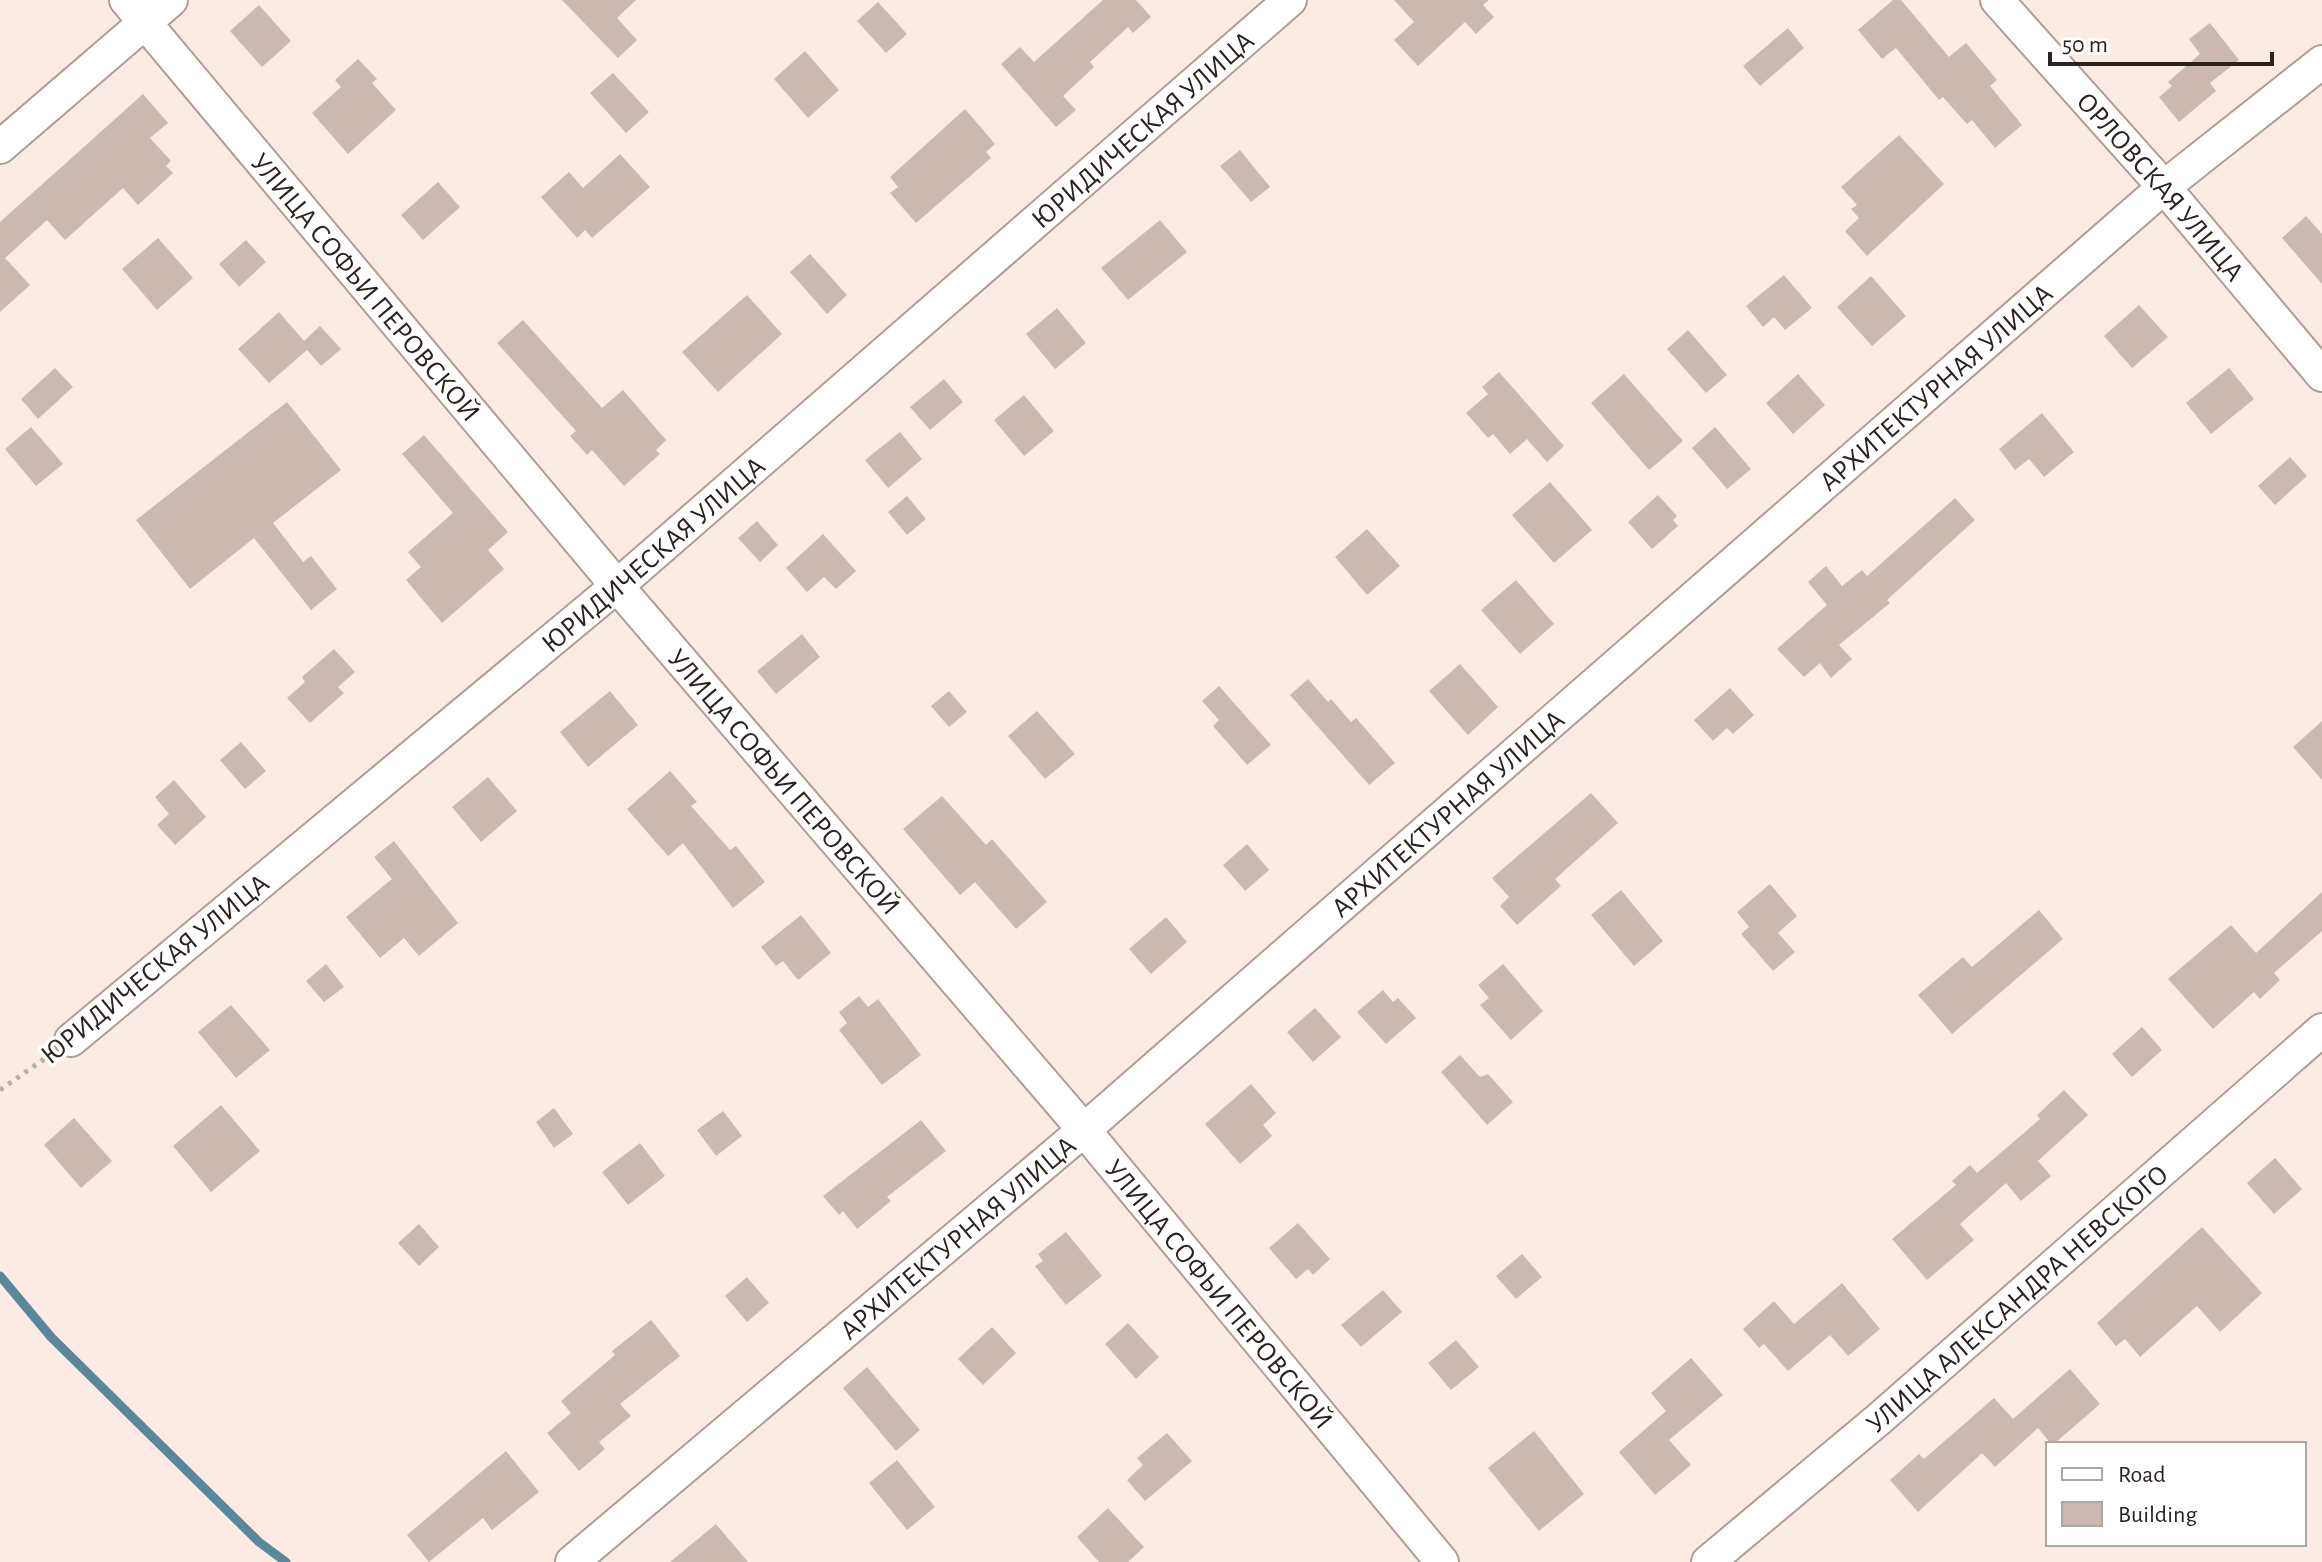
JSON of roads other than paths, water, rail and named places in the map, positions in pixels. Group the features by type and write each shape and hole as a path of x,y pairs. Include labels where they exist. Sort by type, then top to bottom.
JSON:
{"street":[{"path":"0,147 136,11 171,0"},
{"name":"ЮРИДИЧЕСКАЯ УЛИЦА","path":"71,1040 617,586 1290,0"},
{"name":"ОРЛОВСКАЯ УЛИЦА","path":"1997,0 2164,187 2322,375"},
{"name":"УЛИЦА СОФЬИ ПЕРОВСКОЙ","path":"136,11 617,586 1084,1130 1442,1562"},
{"name":"АРХИТЕКТУРНАЯ УЛИЦА","path":"572,1562 1084,1130 2164,187 2322,62"},
{"name":"УЛИЦА АЛЕКСАНДРА НЕВСКОГО","path":"1708,1562 1891,1408 2322,1030"}],"waterway":[{"path":"0,1276 51,1337 259,1542 286,1562"}]}
